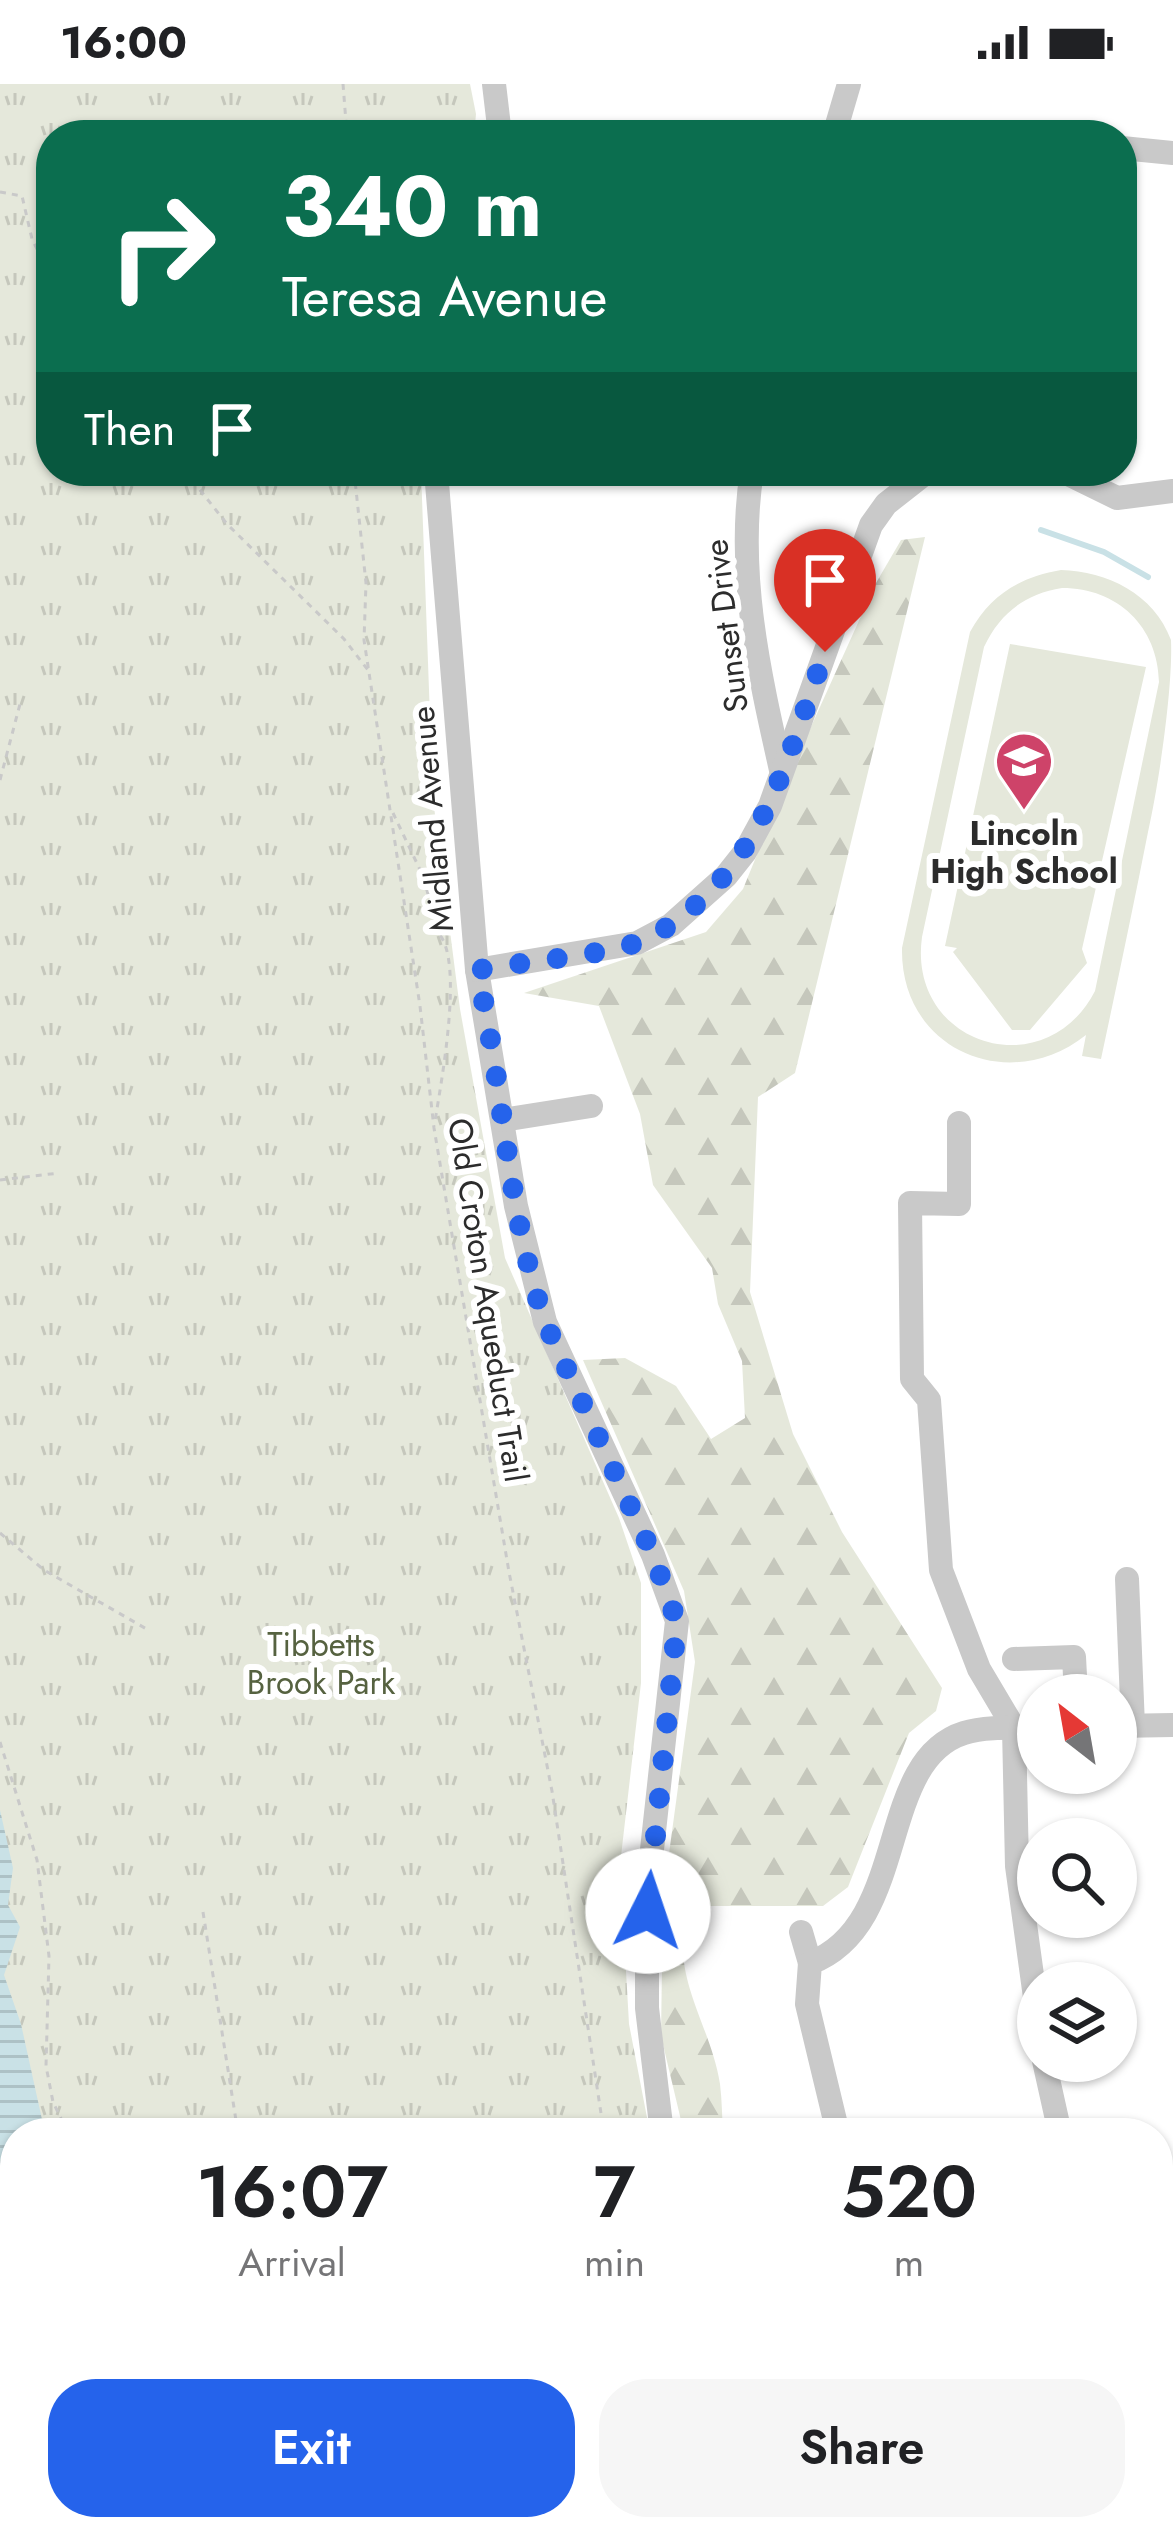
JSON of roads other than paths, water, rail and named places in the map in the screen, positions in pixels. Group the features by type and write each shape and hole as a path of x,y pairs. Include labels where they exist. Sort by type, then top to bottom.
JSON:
{"street":[{"path":"494,84 498,120"},
{"path":"838,120 849,84"},
{"path":"1137,149 1173,153"},
{"name":"Midland Avenue","path":"437,486 477,970 516,1206 545,1322 653,1555 677,1622 649,1877 647,2008 660,2118"},
{"name":"Sunset Drive","path":"751,486 746,561 763,688 782,772"},
{"path":"477,970 637,944 711,893 745,852 770,806 871,525 907,486"},
{"path":"1093,486 1117,498 1173,491"},
{"path":"503,1120 591,1106"},
{"path":"959,1123 959,1204 910,1203 912,1379 929,1400 940,1570 979,1669 1017,1717"},
{"path":"1125,1674 1127,1579"},
{"path":"1014,1659 1073,1658 1074,1674"},
{"path":"1137,1726 1173,1725"},
{"path":"810,1963 833,1954 859,1926 892,1850 905,1798 926,1761 964,1733 1017,1729"},
{"path":"1022,1794 1017,1866 1030,1962"},
{"path":"801,1932 810,1963 808,2004 835,2118"},
{"path":"1049,2082 1057,2118"}],"water":[{"path":"0,1810 13,1868 8,1905 20,1927 4,1975 21,2024 42,2118 0,2118"}],"waterway":[{"path":"1041,530 1104,552 1148,577"}],"place":[{"name":"Lincoln High School","path":"1024,812"}],"park label":[{"name":"Tibbetts Brook Park","path":"321,1663"}]}
